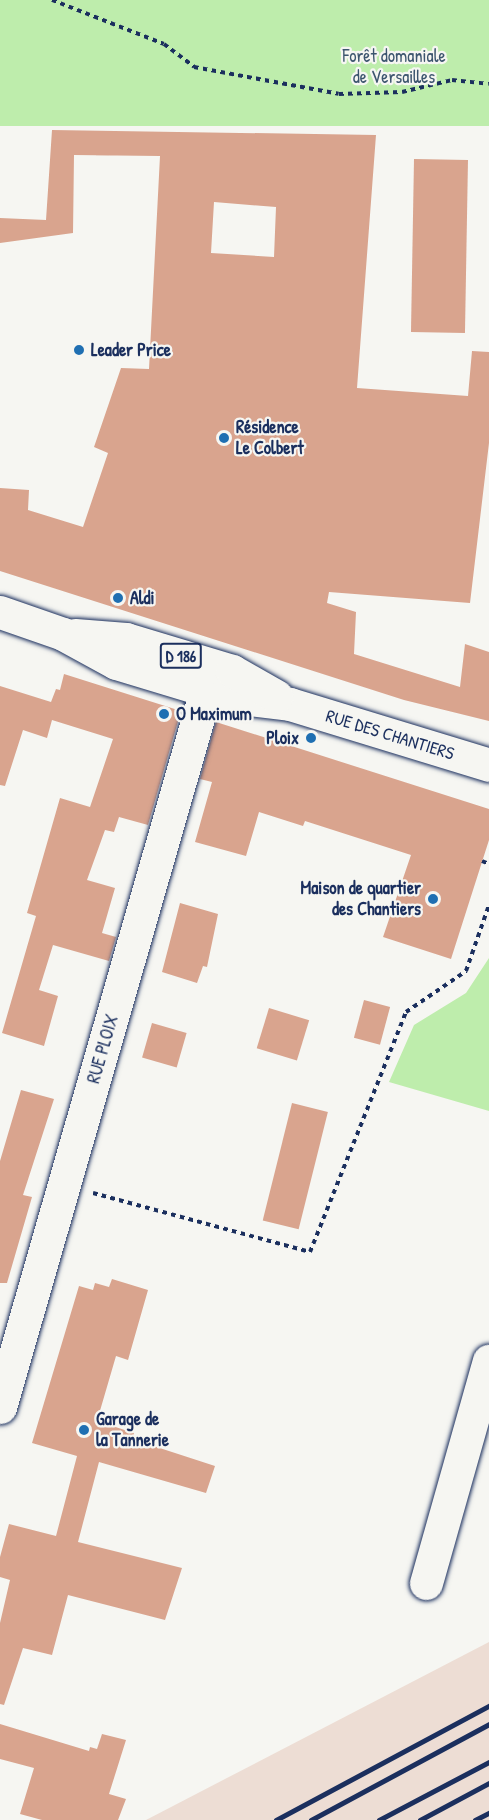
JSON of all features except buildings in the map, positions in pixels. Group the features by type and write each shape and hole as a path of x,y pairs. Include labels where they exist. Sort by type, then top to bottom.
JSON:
{"main road":[{"name":"RUE DES CHANTIERS","path":"0,612 63,634 116,663 206,690 290,704 489,765"},
{"name":"RUE DES CHANTIERS","path":"63,634 126,639 232,671 290,704"},
{"name":"RUE PLOIX","path":"0,1406 206,690"},
{"path":"426,1583 489,1361"}],"path":[{"path":"52,0 164,44 194,67 339,94 402,92 452,80 489,84"},
{"path":"482,861 489,864"},
{"path":"64,1185 310,1252 406,1012 466,971 489,905"}],"shaded area":[{"path":"489,1642 489,1820 146,1820"}],"green space":[{"name":"Forêt domaniale de Versailles","path":"0,0 489,0 489,126 0,126"},
{"path":"489,958 489,1111 389,1082 414,1025 466,993"}],"railway":[{"path":"276,1820 489,1706"},
{"path":"311,1820 489,1724"},
{"path":"379,1820 489,1762"},
{"path":"420,1820 489,1783"},
{"path":"475,1820 489,1813"}],"place":[{"name":"Leader Price","path":"79,350"},
{"name":"Résidence Le Colbert","path":"224,438"},
{"name":"Aldi","path":"118,598"},
{"name":"O Maximum","path":"164,714"},
{"name":"Ploix","path":"311,738"},
{"name":"Maison de quartier des Chantiers","path":"433,899"},
{"name":"Garage de la Tannerie","path":"84,1430"}]}
